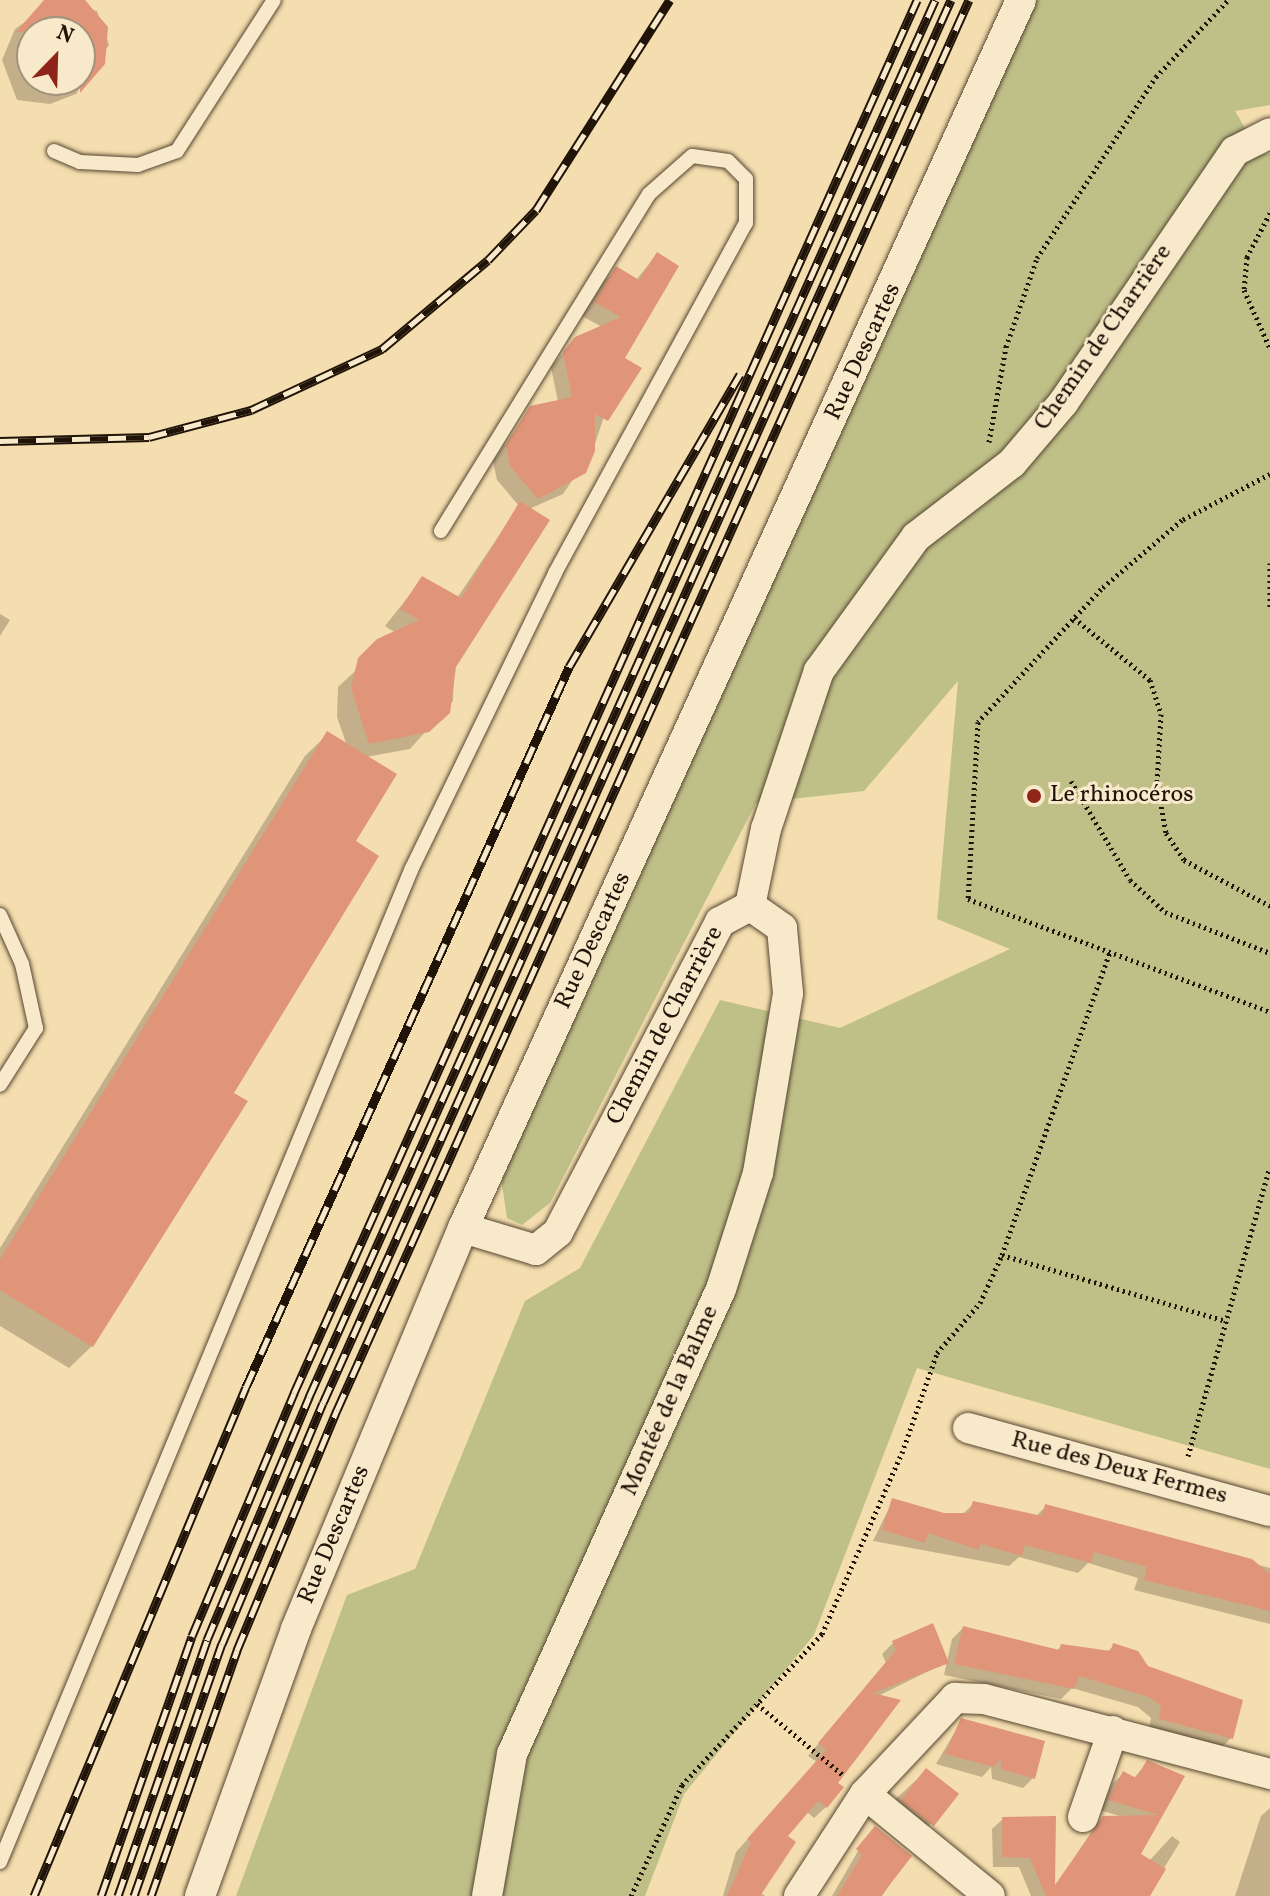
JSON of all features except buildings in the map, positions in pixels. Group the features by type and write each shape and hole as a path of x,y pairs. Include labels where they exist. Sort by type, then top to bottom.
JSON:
{"street":[{"name":"Rue Descartes","path":"200,1896 296,1629 463,1228 1021,0"},
{"name":"Chemin de Charrière","path":"463,1228 522,1250 545,1247 720,922 750,906 766,829 819,671 916,537 1012,463 1063,403 1235,151 1270,133"},
{"name":"Montée de la Balme","path":"487,1896 512,1754 721,1289 758,1173 788,993 782,928 750,906"},
{"name":"Rue des Deux Fermes","path":"968,1428 1270,1511"},
{"path":"799,1896 865,1794 955,1698 1113,1731 1270,1774"},
{"path":"1083,1817 1113,1731"},
{"path":"865,1794 990,1896"}],"lane":[{"path":"54,151 80,162 138,165 177,151 274,0"},
{"path":"0,1862 412,868 555,573 746,223 746,179 728,161 692,156 649,194 441,531"},
{"path":"0,915 22,964 36,1028 0,1085"}],"path":[{"path":"974,493 1018,301 1037,258 1156,77 1228,0"},
{"path":"1270,213 1247,257 1244,290 1270,348"},
{"path":"1270,474 1182,520 1074,618 978,722 968,899 1270,1012"},
{"path":"1270,563 1270,609"},
{"path":"1074,618 1150,680 1161,714 1157,783 1175,846 1184,860 1270,906"},
{"path":"1071,781 1130,880 1165,912 1270,953"},
{"path":"631,1896 682,1785 822,1634 902,1453 937,1353 980,1303 1002,1255 1110,952"},
{"path":"1188,1456 1270,1167"},
{"path":"1002,1255 1226,1321"},
{"path":"757,1704 865,1794"}],"green space":[{"path":"1034,0 1270,0 1270,105 1235,111 1261,155 1270,153 1270,1469 917,1368 814,1635 684,1794 645,1896 236,1896 347,1595 415,1569 525,1301 580,1268 720,1000 840,1028 1010,949 937,919 958,681 864,791 756,803 550,1203 522,1225 507,1218 501,1178"}],"railway":[{"path":"0,441 149,437 251,410 382,349 488,260 536,210 670,0"},
{"path":"101,1896 192,1636 294,1393 917,0"},
{"path":"118,1896 207,1640 309,1397 935,0"},
{"path":"134,1896 222,1644 323,1403 951,0"},
{"path":"151,1896 237,1650 337,1410 969,0"},
{"path":"34,1896 246,1387 569,667 740,374"}],"place":[{"name":"Le rhinocéros","path":"1034,796"}]}
